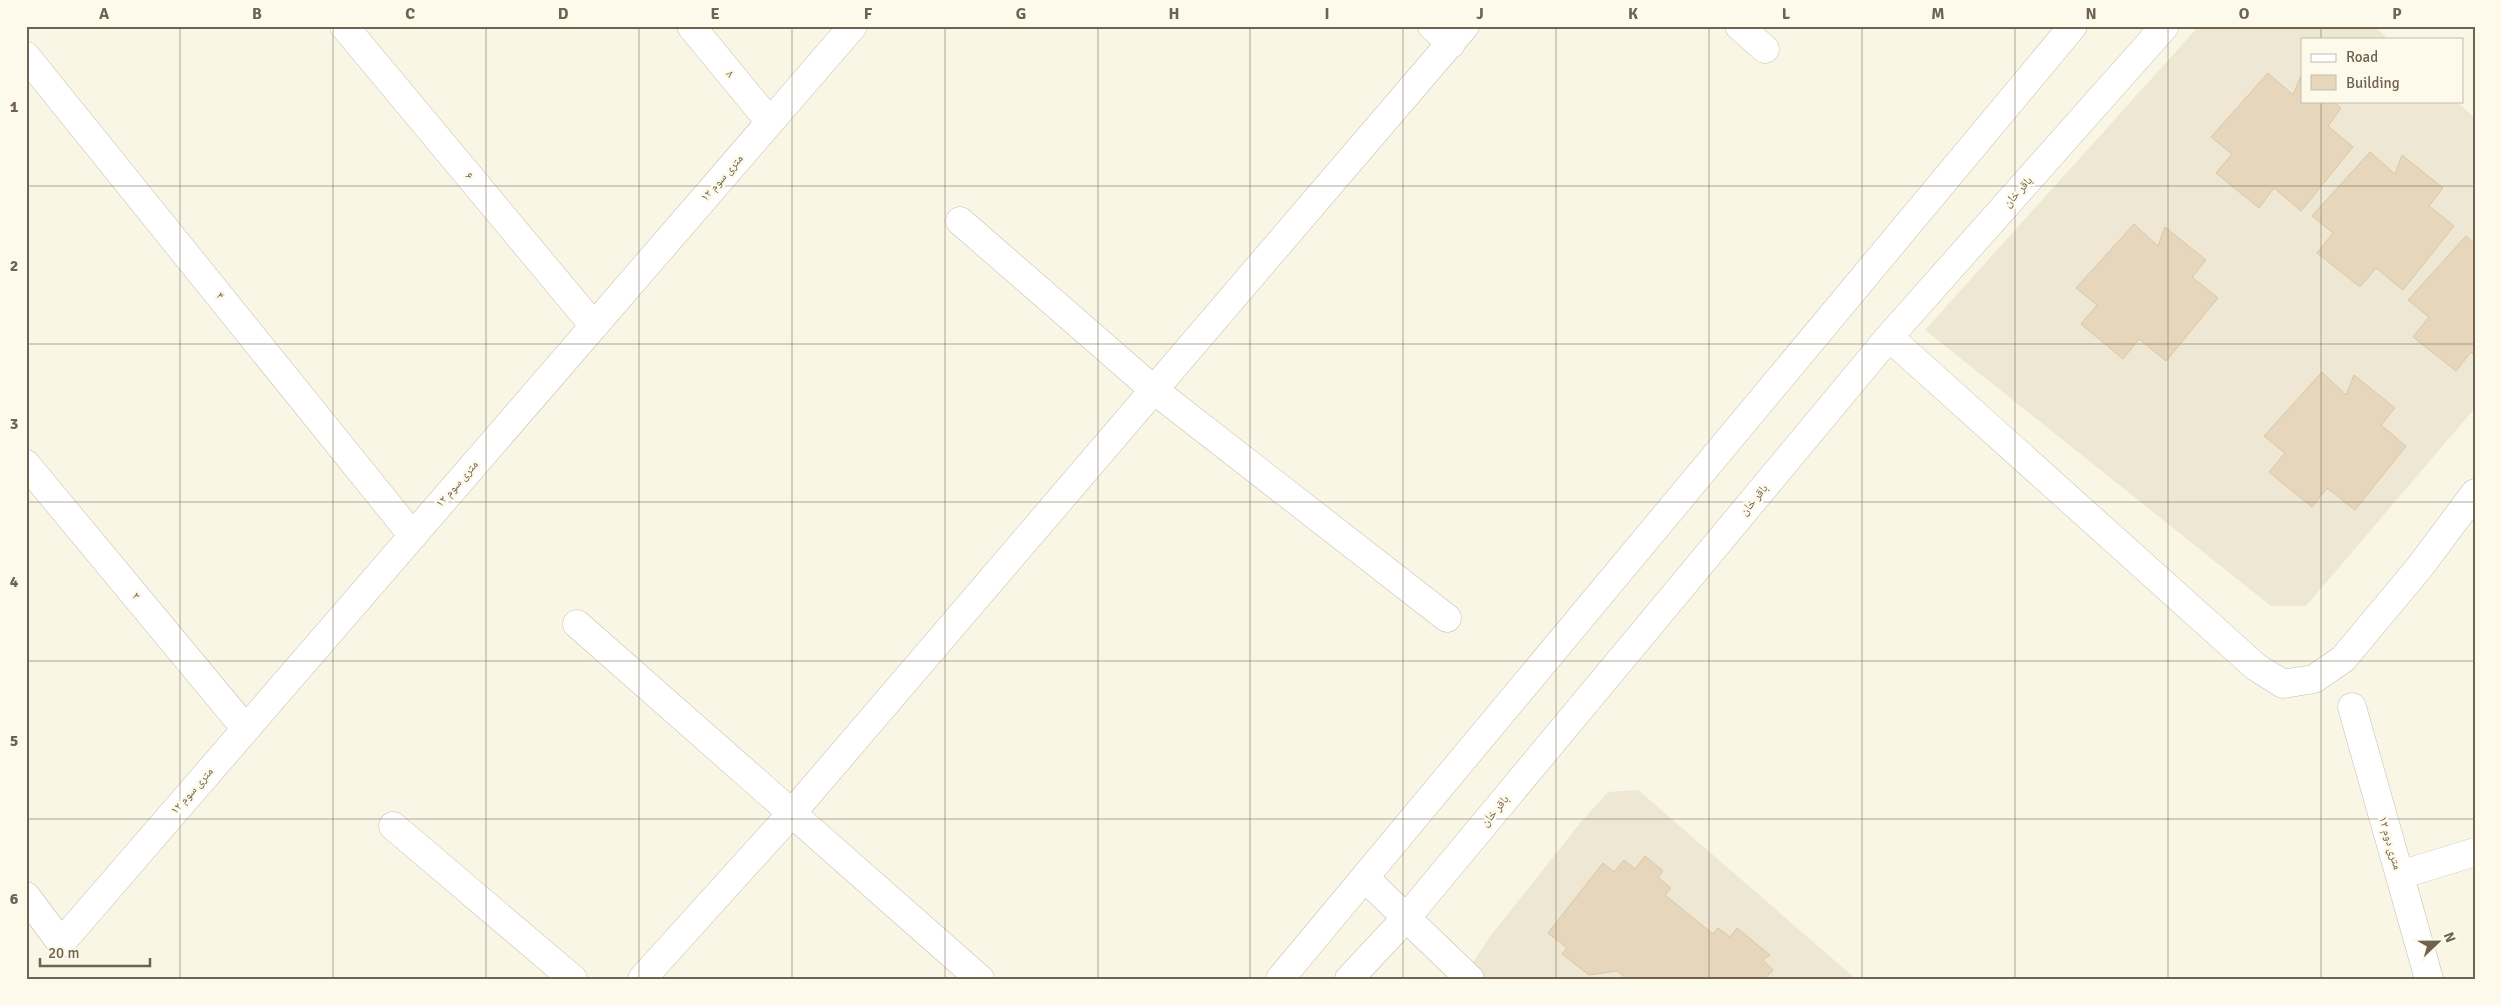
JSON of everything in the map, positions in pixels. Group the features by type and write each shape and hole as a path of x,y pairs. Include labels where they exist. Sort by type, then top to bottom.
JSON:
{"street":[{"name":"۶","path":"344,26 594,326"},
{"name":"۸","path":"691,26 770,122"},
{"name":"۱۲ متری سوم","path":"26,896 61,943 853,26"},
{"path":"1739,26 1765,49"},
{"path":"1280,979 2073,26"},
{"name":"باقر خان","path":"1349,979 1407,917 1889,337 2165,26"},
{"path":"642,979 792,813 1154,390 1449,32"},
{"name":"۴","path":"26,56 413,536"},
{"path":"960,222 1154,390 1447,618"},
{"path":"1889,337 2256,667 2283,684 2314,679 2343,659 2419,568 2475,493"},
{"name":"۲","path":"26,464 246,729"},
{"path":"577,624 980,979"},
{"name":"۱۲ متری دوم","path":"2352,707 2429,979"},
{"path":"393,826 573,979"},
{"path":"2400,875 2475,852"},
{"path":"1365,878 1470,979"}],"shaded area":[{"path":"2199,26 2374,26 2387,38 2301,38 2301,102 2457,102 2475,118 2475,408 2306,606 2271,606 1925,330"},
{"path":"1638,790 1856,979 1462,979 1492,934 1581,822 1608,792"}],"building":[{"path":"2268,73 2293,95 2301,76 2301,102 2334,102 2341,108 2328,126 2353,147 2301,211 2274,188 2259,208 2216,173 2232,154 2211,137"},
{"path":"2370,152 2395,174 2402,155 2443,188 2429,206 2454,226 2403,290 2376,268 2360,287 2317,253 2333,233 2312,216"},
{"path":"2134,224 2158,246 2165,227 2206,260 2192,277 2218,298 2166,361 2139,339 2123,359 2081,324 2097,305 2076,288"},
{"path":"2466,236 2475,244 2475,355 2471,352 2456,371 2413,337 2429,317 2408,300"},
{"path":"2322,372 2346,395 2354,375 2395,408 2381,425 2406,446 2355,510 2327,488 2312,507 2269,472 2285,453 2264,436"},
{"path":"1645,856 1663,871 1658,877 1671,888 1665,895 1713,934 1718,928 1730,937 1737,928 1770,955 1763,960 1773,970 1765,979 1627,979 1617,971 1589,975 1562,954 1567,948 1548,933 1603,863 1614,872 1624,860 1635,869"}]}
